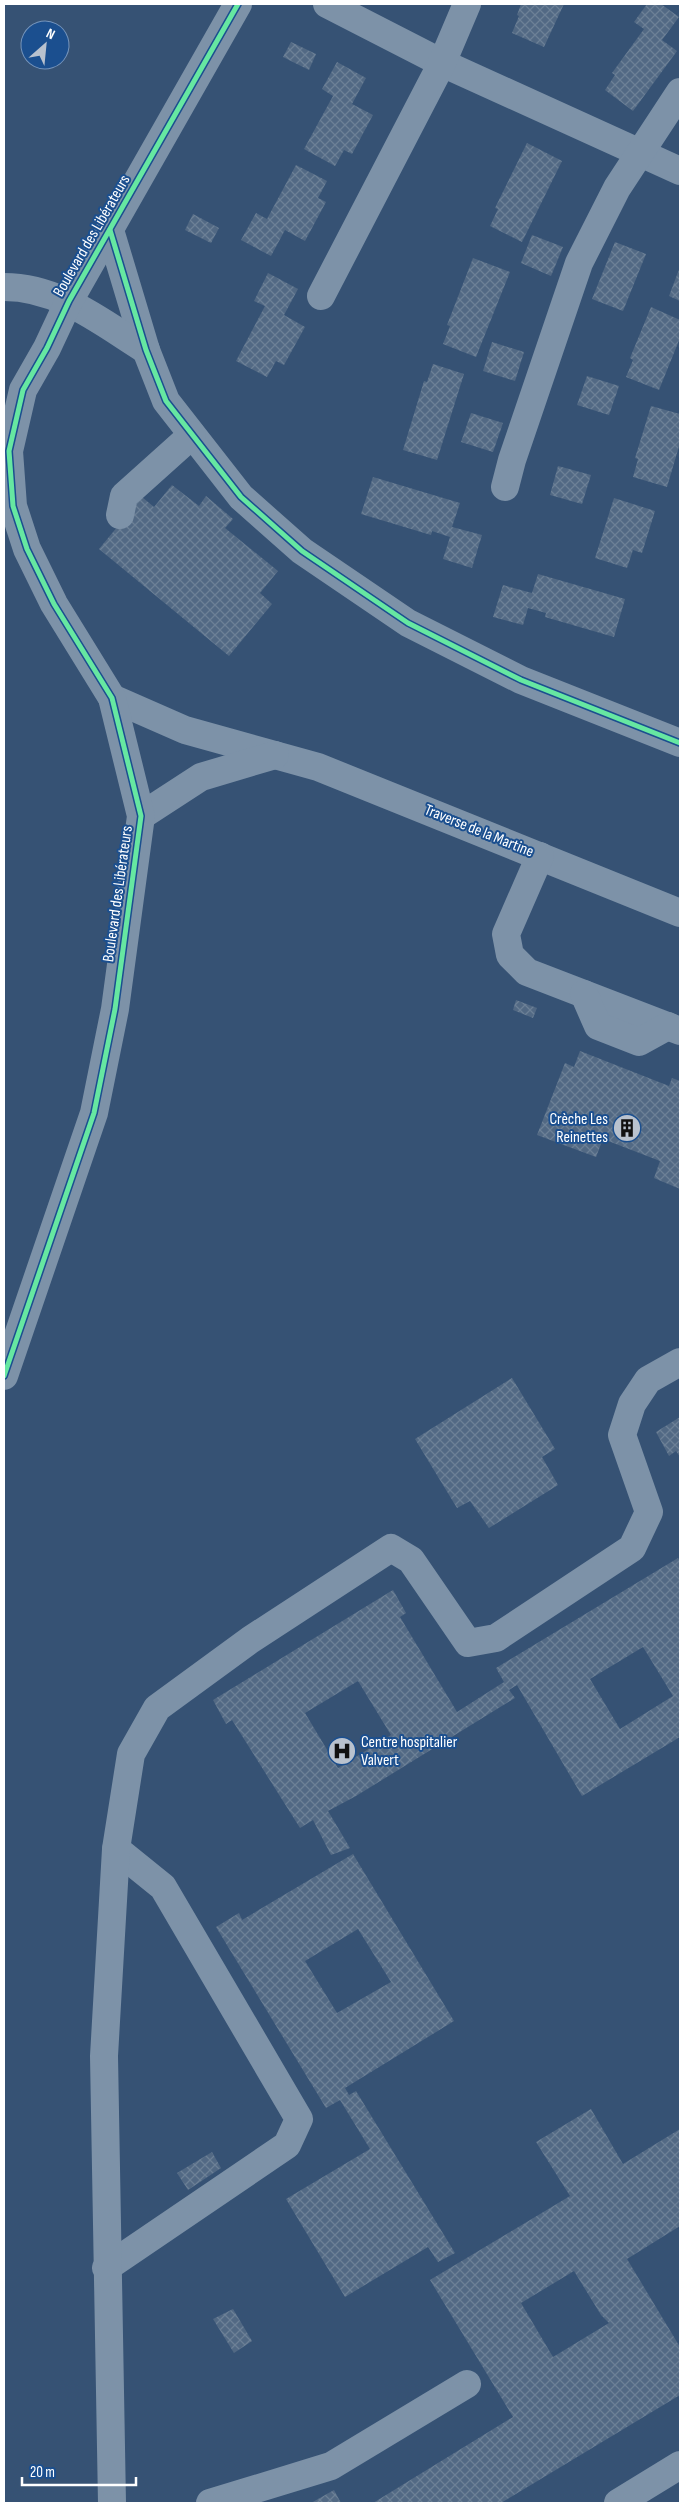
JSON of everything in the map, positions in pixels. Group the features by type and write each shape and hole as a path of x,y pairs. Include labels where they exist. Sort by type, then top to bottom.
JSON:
{"street":[{"name":"Boulevard des Libérateurs","path":"4,1376 94,1112 115,1009 141,816 112,698 54,604 27,549 13,506 9,451 23,390 47,348 69,301 238,4"},
{"path":"327,4 442,64 680,171"},
{"path":"321,296 442,64 467,4"},
{"path":"505,487 579,262 617,188 680,92"},
{"path":"110,230 146,350 166,402 241,497 302,551 408,623 521,680 680,743"},
{"path":"4,287 24,287 69,301 146,350"},
{"path":"120,515 124,496 192,435"},
{"name":"Traverse de la Martine","path":"112,698 185,730 318,767 680,912"},
{"path":"141,816 200,777 275,755"},
{"path":"540,856 506,934 510,956 527,972 584,994 598,1026 639,1042 674,1028"},
{"path":"112,2503 106,2268 104,2056 116,1849 131,1754 157,1708 250,1640 391,1548 411,1560 468,1643 496,1638 632,1548 649,1512 622,1435 632,1404 648,1380 680,1362"},
{"path":"106,2268 287,2145 299,2119 163,1887 116,1849"},
{"path":"210,2503 331,2466 467,2384"},
{"path":"618,2503 680,2465"}],"building":[{"path":"521,4 564,4 544,47 512,33 519,16 517,15"},
{"path":"647,4 661,4 679,17 662,40 677,51 633,111 605,90 615,75 612,73 644,29 634,22"},
{"path":"291,42 316,54 309,70 283,57"},
{"path":"337,62 366,78 352,104 373,115 352,154 344,150 335,166 304,149 333,96 322,89"},
{"path":"527,143 562,161 522,242 490,226 498,209 495,208"},
{"path":"296,165 327,181 318,198 326,202 305,241 285,230 271,256 241,240 256,213 267,219"},
{"path":"193,214 219,228 211,243 185,230"},
{"path":"532,235 563,247 551,276 521,263"},
{"path":"615,242 646,254 623,311 592,299"},
{"path":"473,258 510,272 476,357 443,344 450,326 447,325"},
{"path":"680,267 680,301 669,296"},
{"path":"268,273 298,289 284,315 305,327 284,365 276,361 267,377 236,361 265,306 254,301"},
{"path":"651,307 680,320 680,338 659,390 626,377 633,360 630,358"},
{"path":"492,342 524,352 515,381 483,371"},
{"path":"433,364 464,374 437,460 403,450 424,381 427,382"},
{"path":"587,376 619,386 609,415 577,405"},
{"path":"651,406 680,414 680,443 667,487 633,477 638,459 635,458"},
{"path":"471,413 503,423 493,452 461,442"},
{"path":"558,466 591,475 582,504 550,495"},
{"path":"373,477 460,503 452,527 482,535 472,568 443,559 450,537 432,531 431,535 361,514"},
{"path":"172,485 199,506 206,496 233,519 225,528 278,571 260,593 272,604 229,656 99,549 142,497 154,507"},
{"path":"614,498 655,511 642,553 633,550 627,568 595,558"},
{"path":"538,574 625,599 614,637 545,617 546,613 528,608 523,625 493,617 503,585 532,593"},
{"path":"516,1000 537,1008 533,1018 513,1010"},
{"name":"Crèche Les Reinettes","path":"580,1051 669,1086 672,1078 680,1081 680,1189 654,1178 660,1161 603,1139 596,1157 537,1135 565,1063 574,1067"},
{"path":"512,1378 555,1449 542,1457 558,1485 489,1528 470,1501 457,1508 415,1439"},
{"path":"680,1417 680,1457 676,1451 669,1456 656,1432"},
{"path":"678,1558 680,1562 680,1737 582,1796 517,1685 509,1690 515,1698 356,1796 328,1811 350,1848 331,1855 313,1820 300,1828 232,1720 226,1724 213,1700 393,1590 406,1613 400,1617 457,1712 504,1682 496,1668","holes":["643,1647 673,1696 620,1729 590,1679","358,1681 391,1735 338,1768 305,1713"]},
{"path":"353,1854 454,2021 345,2088 349,2095 356,2091 455,2253 438,2262 428,2247 345,2297 286,2199 370,2149 340,2100 326,2108 216,1927 239,1913 242,1920","holes":["358,1929 391,1982 337,2013 305,1961"]},
{"path":"591,2109 623,2164 680,2129 680,2226 627,2259 680,2347 680,2395 501,2503 373,2503 513,2417 430,2280 570,2196 536,2142","holes":["574,2271 601,2315 609,2323 553,2357 521,2303"]},
{"path":"212,2152 221,2168 188,2190 177,2173"},
{"path":"233,2309 252,2341 234,2353 213,2319"},
{"path":"334,2490 341,2503 311,2503"}],"cycle path":[{"path":"4,1376 94,1113 115,1009 141,816 112,698 54,604 27,549 13,506 9,451 23,390 47,348 69,301 238,4"},
{"path":"110,230 146,350 166,401 241,497 302,551 408,623 521,680 680,743"}],"place":[{"name":"Crèche Les Reinettes","path":"627,1128"},
{"name":"Centre hospitalier Valvert","path":"342,1751"}]}
